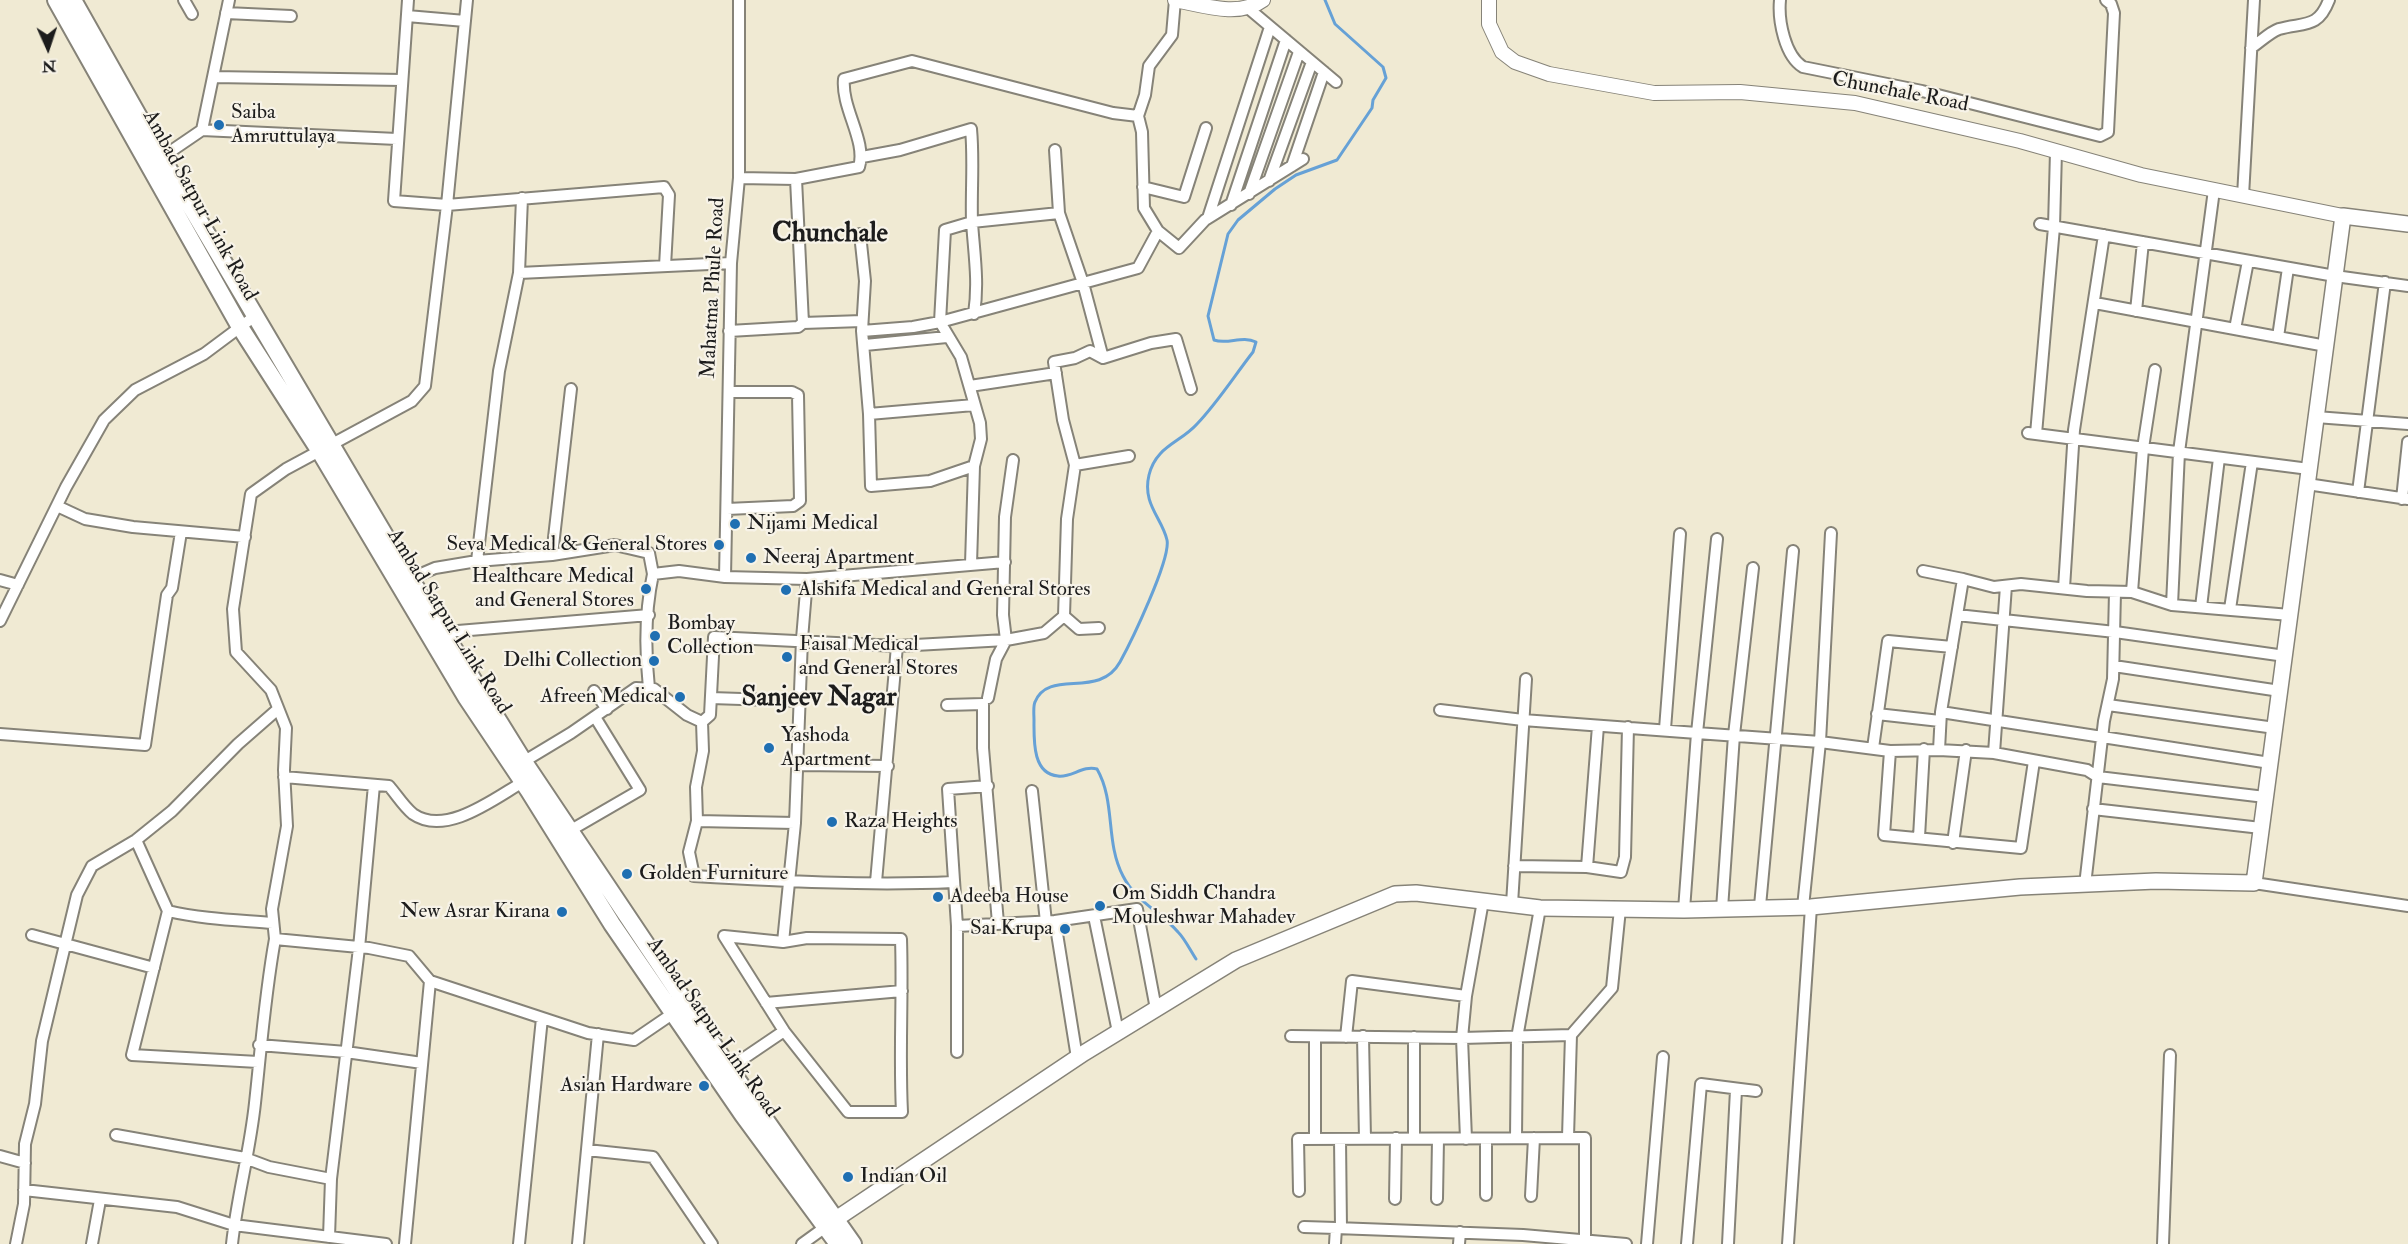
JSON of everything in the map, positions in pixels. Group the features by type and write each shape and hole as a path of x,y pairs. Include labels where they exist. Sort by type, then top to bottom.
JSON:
{"main road":[{"name":"Ambad Satpur Link Road","path":"56,0 255,316 466,697 520,770 571,830 680,1009 831,1223 853,1244"},
{"name":"Ambad Satpur Link Road","path":"73,0 240,327 326,446"},
{"path":"831,1223 1077,1058 1236,960 1395,894 1416,893 1540,908 1684,910 1760,906 1807,907 2020,887 2156,881 2254,883 2343,216 2408,224"},
{"name":"Ambad Satpur Link Road","path":"404,582 446,632 520,770 612,924 680,1009"},
{"name":"Ambad Satpur Link Road","path":"831,1223 838,1244"}],"street":[{"path":"184,0 192,15"},
{"path":"202,130 229,0"},
{"path":"408,0 394,201 447,205 664,187 669,195 665,266"},
{"path":"232,1244 255,1105 259,1045 275,939 272,909 286,826 284,777 286,728 271,690 236,652 233,609 251,494 286,469 412,401 422,391 447,205 467,0"},
{"name":"Mahatma Phule Road","path":"725,577 731,263 739,178 739,0"},
{"path":"1263,0 1248,8 1221,8 1175,0 1172,35 1149,66 1145,95 1138,116 1142,132 1144,208 1158,231 1179,248 1208,218 1303,159"},
{"name":"Chunchale Road","path":"1489,0 1489,24 1502,52 1515,62 1549,74 1654,93 1717,90 1829,99 1920,116 2056,151 2115,169 2343,216"},
{"path":"1780,0 1781,19 1789,49 1795,63 1803,68 1922,92 2100,136 2109,132 2114,8 2106,0"},
{"path":"2243,196 2254,0"},
{"path":"2252,48 2278,29 2303,27 2319,18 2329,0"},
{"path":"1248,8 1336,82"},
{"path":"226,13 291,16"},
{"path":"407,16 465,21"},
{"path":"1208,218 1270,27"},
{"path":"1231,205 1286,40"},
{"path":"1249,194 1299,52"},
{"path":"739,178 796,178 860,166 862,157 846,106 844,79 912,61 1113,113 1138,116"},
{"path":"1269,182 1312,62"},
{"path":"1292,166 1324,72"},
{"path":"213,77 402,80"},
{"path":"1143,187 1184,197 1206,128"},
{"path":"862,157 900,150 971,129 972,222 977,276 974,314"},
{"path":"156,161 202,130 397,139"},
{"path":"1056,150 1059,213 1083,283 1103,358"},
{"path":"2056,151 2054,227 2032,434 2252,462 2358,492 2405,499 2408,442"},
{"path":"796,178 803,323"},
{"path":"2172,605 2179,452 2214,190"},
{"path":"477,561 499,371 519,273 522,198"},
{"path":"971,564 974,466 981,439 980,423 962,357 947,337 940,322 945,230 972,222 1059,213"},
{"path":"2040,224 2335,276 2408,285"},
{"path":"729,331 798,327 803,323 913,327 940,322 1138,268 1158,231"},
{"path":"860,234 865,281 862,326 869,414 870,486 930,481 974,466"},
{"path":"2064,588 2074,439 2104,235"},
{"path":"2136,311 2143,242"},
{"path":"2235,329 2248,261"},
{"path":"519,273 731,263"},
{"path":"2278,337 2288,268"},
{"path":"2358,492 2385,282"},
{"path":"2095,303 2326,346"},
{"path":"0,621 57,506 104,420 135,390 204,354 255,316"},
{"path":"865,345 947,337"},
{"path":"702,722 710,715 714,637 802,639 897,646 1006,640 1044,633 1064,616 1066,519 1075,465 1068,447 1054,362 1075,358 1090,351 1103,358 1151,343 1176,339 1191,389"},
{"path":"2132,592 2143,448 2156,370"},
{"path":"970,386 1056,373"},
{"path":"552,555 572,389"},
{"path":"727,509 793,506 800,501 799,397 792,392 729,392"},
{"path":"869,414 974,405"},
{"path":"2316,417 2408,425"},
{"path":"1075,465 1129,456"},
{"path":"2201,607 2219,458"},
{"path":"988,698 996,659 1006,640 1003,615 1005,517 1013,460"},
{"path":"2230,609 2252,462"},
{"path":"57,506 85,519 181,532 246,537"},
{"path":"0,734 145,745 167,595 172,588 181,532"},
{"path":"1788,1244 1807,907 1821,742 1831,533"},
{"path":"1665,729 1680,534"},
{"path":"1684,910 1697,733 1717,539"},
{"path":"404,582 435,568 477,561 552,555 615,545 649,553 653,574 648,597 649,615 645,658 649,688"},
{"path":"1760,906 1793,551"},
{"path":"653,574 679,571 725,577 807,579 1005,562"},
{"path":"1722,909 1734,735 1752,568"},
{"path":"1923,571 1994,587 2021,584 2132,592 2172,605 2290,615"},
{"path":"783,942 795,823 802,639 807,579"},
{"path":"1939,750 1940,716 1963,579"},
{"path":"0,580 18,585"},
{"path":"1994,753 2006,586"},
{"path":"2085,885 2093,809 2114,666 2115,592"},
{"path":"446,632 649,615"},
{"path":"1957,615 2284,656"},
{"path":"1064,616 1079,628 1099,628"},
{"path":"1873,748 1888,641 1952,647"},
{"path":"876,882 897,646"},
{"path":"2114,666 2280,691"},
{"path":"1512,904 1526,679"},
{"path":"284,777 389,786 414,814 432,819 456,820 520,770 636,688 654,689 687,716 702,722"},
{"path":"594,691 608,709"},
{"path":"711,698 801,700"},
{"path":"946,705 983,704 983,748 998,923"},
{"path":"2108,705 2275,728"},
{"path":"16,1244 24,1190 25,1144 34,1104 42,1041 77,896 92,866 136,840 172,811 246,737 278,709"},
{"path":"1440,710 1523,720 1821,742 1890,751 1966,750 2087,770 2098,777 2265,796"},
{"path":"1877,714 1997,720 2270,763"},
{"path":"571,830 640,790 595,717"},
{"path":"702,722 703,751 696,787 697,820 689,852 694,876 788,881 953,882"},
{"path":"1587,867 1598,726"},
{"path":"1514,866 1587,867 1621,872 1625,857 1628,727"},
{"path":"1919,837 1924,749"},
{"path":"1953,843 1966,750"},
{"path":"1890,751 1884,835 2021,848 2034,761"},
{"path":"798,765 888,766"},
{"path":"329,1237 331,1179 374,785"},
{"path":"957,1052 957,926 948,789 988,786"},
{"path":"1032,791 1051,921 1077,1058"},
{"path":"2093,809 2261,828"},
{"path":"697,820 795,823"},
{"path":"136,840 168,911 132,1055 258,1062"},
{"path":"2254,883 2408,906"},
{"path":"1466,1139 1462,1038 1466,996 1484,901"},
{"path":"1516,1137 1517,1038 1540,908"},
{"path":"957,926 1051,921 1137,909 1156,1010"},
{"path":"1568,1137 1571,1035 1612,988 1620,909"},
{"path":"168,911 190,916 197,914 212,918 273,923"},
{"path":"1094,916 1118,1032"},
{"path":"33,935 154,968"},
{"path":"724,936 783,942 807,938 901,939 902,991 899,1037 902,1112 848,1112 784,1032 724,936"},
{"path":"275,939 409,956 429,981 598,1034 634,1040 680,1009"},
{"path":"405,1244 429,981"},
{"path":"1346,1037 1352,981 1466,996"},
{"path":"766,1003 902,991"},
{"path":"519,1244 542,1018"},
{"path":"723,1072 784,1032"},
{"path":"578,1244 598,1034"},
{"path":"1291,1036 1517,1038 1571,1035"},
{"path":"1362,1036 1365,1139"},
{"path":"1315,1037 1315,1138"},
{"path":"1414,1037 1414,1138"},
{"path":"259,1045 346,1052 422,1063"},
{"path":"2163,1244 2170,1054"},
{"path":"1647,1244 1663,1057"},
{"path":"1687,1244 1701,1084 1755,1091"},
{"path":"1728,1244 1737,1090"},
{"path":"116,1135 245,1158 269,1167 331,1179"},
{"path":"1395,1199 1396,1138"},
{"path":"1532,1196 1534,1138"},
{"path":"1299,1191 1298,1139 1585,1138 1585,1241"},
{"path":"1335,1244 1338,1228 1340,1139"},
{"path":"1437,1199 1438,1139"},
{"path":"1486,1139 1486,1195"},
{"path":"587,1150 653,1157 712,1244"},
{"path":"0,1156 25,1163"},
{"path":"24,1190 177,1207 234,1225 386,1244"},
{"path":"92,1244 100,1200"},
{"path":"802,1244 831,1223"},
{"path":"1304,1227 1460,1232 1522,1239 1626,1244"},
{"path":"1459,1244 1460,1232"}],"waterway":[{"path":"1196,959 1181,935 1141,900 1123,876 1114,850 1107,795 1097,769 1087,769 1063,776 1050,774 1043,769 1036,754 1034,706 1042,692 1051,687 1100,680 1111,673 1120,662 1157,582 1167,550 1165,532 1150,503 1148,494 1152,465 1163,451 1205,416 1253,352 1256,342 1251,340 1214,340 1208,316 1228,234 1238,220 1275,189 1296,175 1337,160 1372,108 1373,100 1386,78 1383,67 1335,24 1325,0"}],"place":[{"name":"Saiba Amruttulaya","path":"219,125"},
{"name":"Nijami Medical","path":"735,524"},
{"name":"Seva Medical & General Stores","path":"719,545"},
{"name":"Neeraj Apartment","path":"751,558"},
{"name":"Healthcare Medical and General Stores","path":"646,589"},
{"name":"Alshifa Medical and General Stores","path":"786,590"},
{"name":"Bombay Collection","path":"655,636"},
{"name":"Faisal Medical and General Stores","path":"787,657"},
{"name":"Delhi Collection","path":"654,661"},
{"name":"Afreen Medical","path":"680,697"},
{"name":"Yashoda Apartment","path":"769,748"},
{"name":"Raza Heights","path":"832,822"},
{"name":"Golden Furniture","path":"627,874"},
{"name":"Adeeba House","path":"938,897"},
{"name":"Om Siddh Chandra Mouleshwar Mahadev","path":"1100,906"},
{"name":"New Asrar Kirana","path":"562,912"},
{"name":"Sai Krupa","path":"1065,929"},
{"name":"Asian Hardware","path":"704,1086"},
{"name":"Indian Oil","path":"848,1177"}],"district":[{"name":"Chunchale","path":"830,235"},
{"name":"Sanjeev Nagar","path":"819,699"}]}
